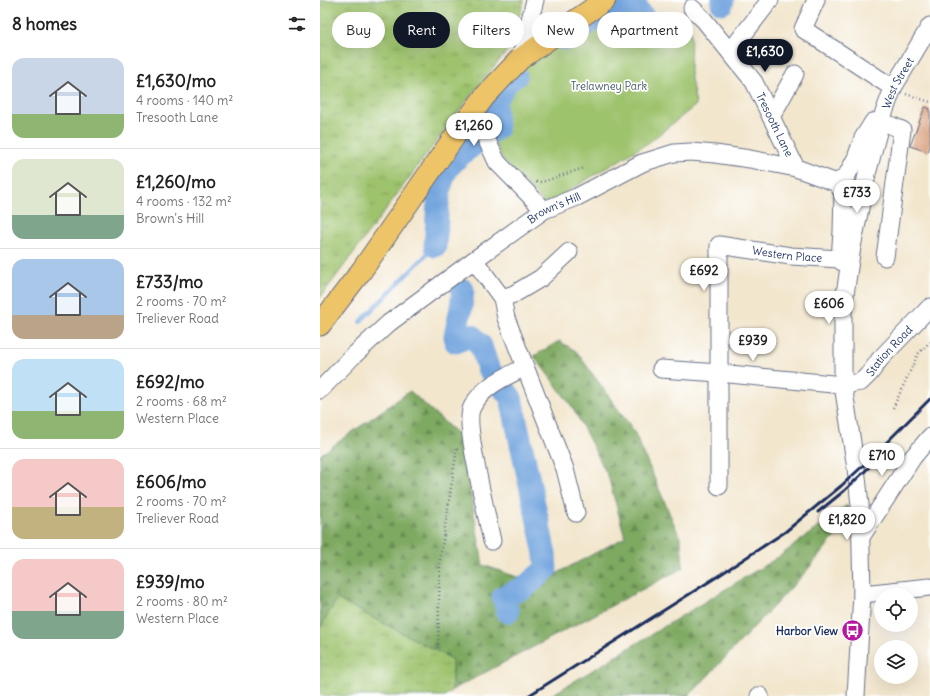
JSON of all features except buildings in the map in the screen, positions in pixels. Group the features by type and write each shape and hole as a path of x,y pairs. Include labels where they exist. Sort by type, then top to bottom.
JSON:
{"main road":[{"path":"320,325 362,270 457,133 475,116 485,96 520,59 605,0"}],"street":[{"path":"520,59 536,0"},
{"path":"730,52 770,0"},
{"path":"816,0 802,29 898,90"},
{"name":"Tresooth Lane","path":"692,8 704,20 754,82 796,168"},
{"name":"West Street","path":"845,263 881,121 930,26"},
{"path":"771,117 795,74"},
{"path":"475,116 497,162 544,210"},
{"path":"856,696 862,594 860,505 844,385 843,308 845,263 842,232 843,193 837,183 847,175 856,158 863,138 873,122 881,121 902,130 885,257"},
{"name":"Brown's Hill","path":"320,390 352,357 389,323 544,210 577,197 642,163 674,153 691,152 715,154 796,168 837,183"},
{"name":"Western Place","path":"719,486 719,244 845,263"},
{"path":"502,298 514,294 541,278 569,252"},
{"path":"474,260 502,298 506,318 565,469 576,513"},
{"name":"Station Road","path":"844,385 861,382 870,373 880,359 930,307"},
{"path":"492,541 472,444 470,426 471,408 481,394 498,381 525,367"},
{"path":"661,370 719,373 844,385"},
{"path":"861,537 912,457 930,437"},
{"path":"862,594 930,587"}],"path":[{"path":"898,90 930,102"},
{"path":"522,188 528,182 542,182 584,168"},
{"path":"893,408 918,354 930,342"},
{"path":"438,648 440,560 458,443"}],"green space":[{"path":"320,0 524,0 521,12 458,12 458,48 509,48 470,96 320,298"},
{"name":"Trelawney Park","path":"609,0 635,0 643,12 597,12 597,48 691,48 690,73 696,105 648,143 546,205 504,161 478,112 488,97 549,48 589,48 589,16"},
{"path":"559,341 576,351 634,431 681,540 683,568 452,690 452,659 337,599 320,628 320,455 410,391 461,437 483,565 537,584 625,537 608,476 573,408 534,356"},
{"path":"847,505 850,518 804,574 689,696 550,696 780,556"},
{"path":"337,599 452,659 452,690 445,696 320,696 320,628"}],"waterway":[{"path":"610,12 632,1 640,12"},
{"path":"589,23 597,19"},
{"path":"435,246 440,188 447,169 463,153 497,128 495,101 507,82 516,76"},
{"path":"360,322 435,246"},
{"path":"463,290 455,336 456,342 471,335 481,346 488,368 511,398 545,554 546,569 525,587 503,597 508,612"}],"railway":[{"path":"528,696 785,532 841,486 930,399"},
{"path":"818,512 844,491 884,453"}],"place":[{"name":"Harbor View","path":"853,631"}]}
